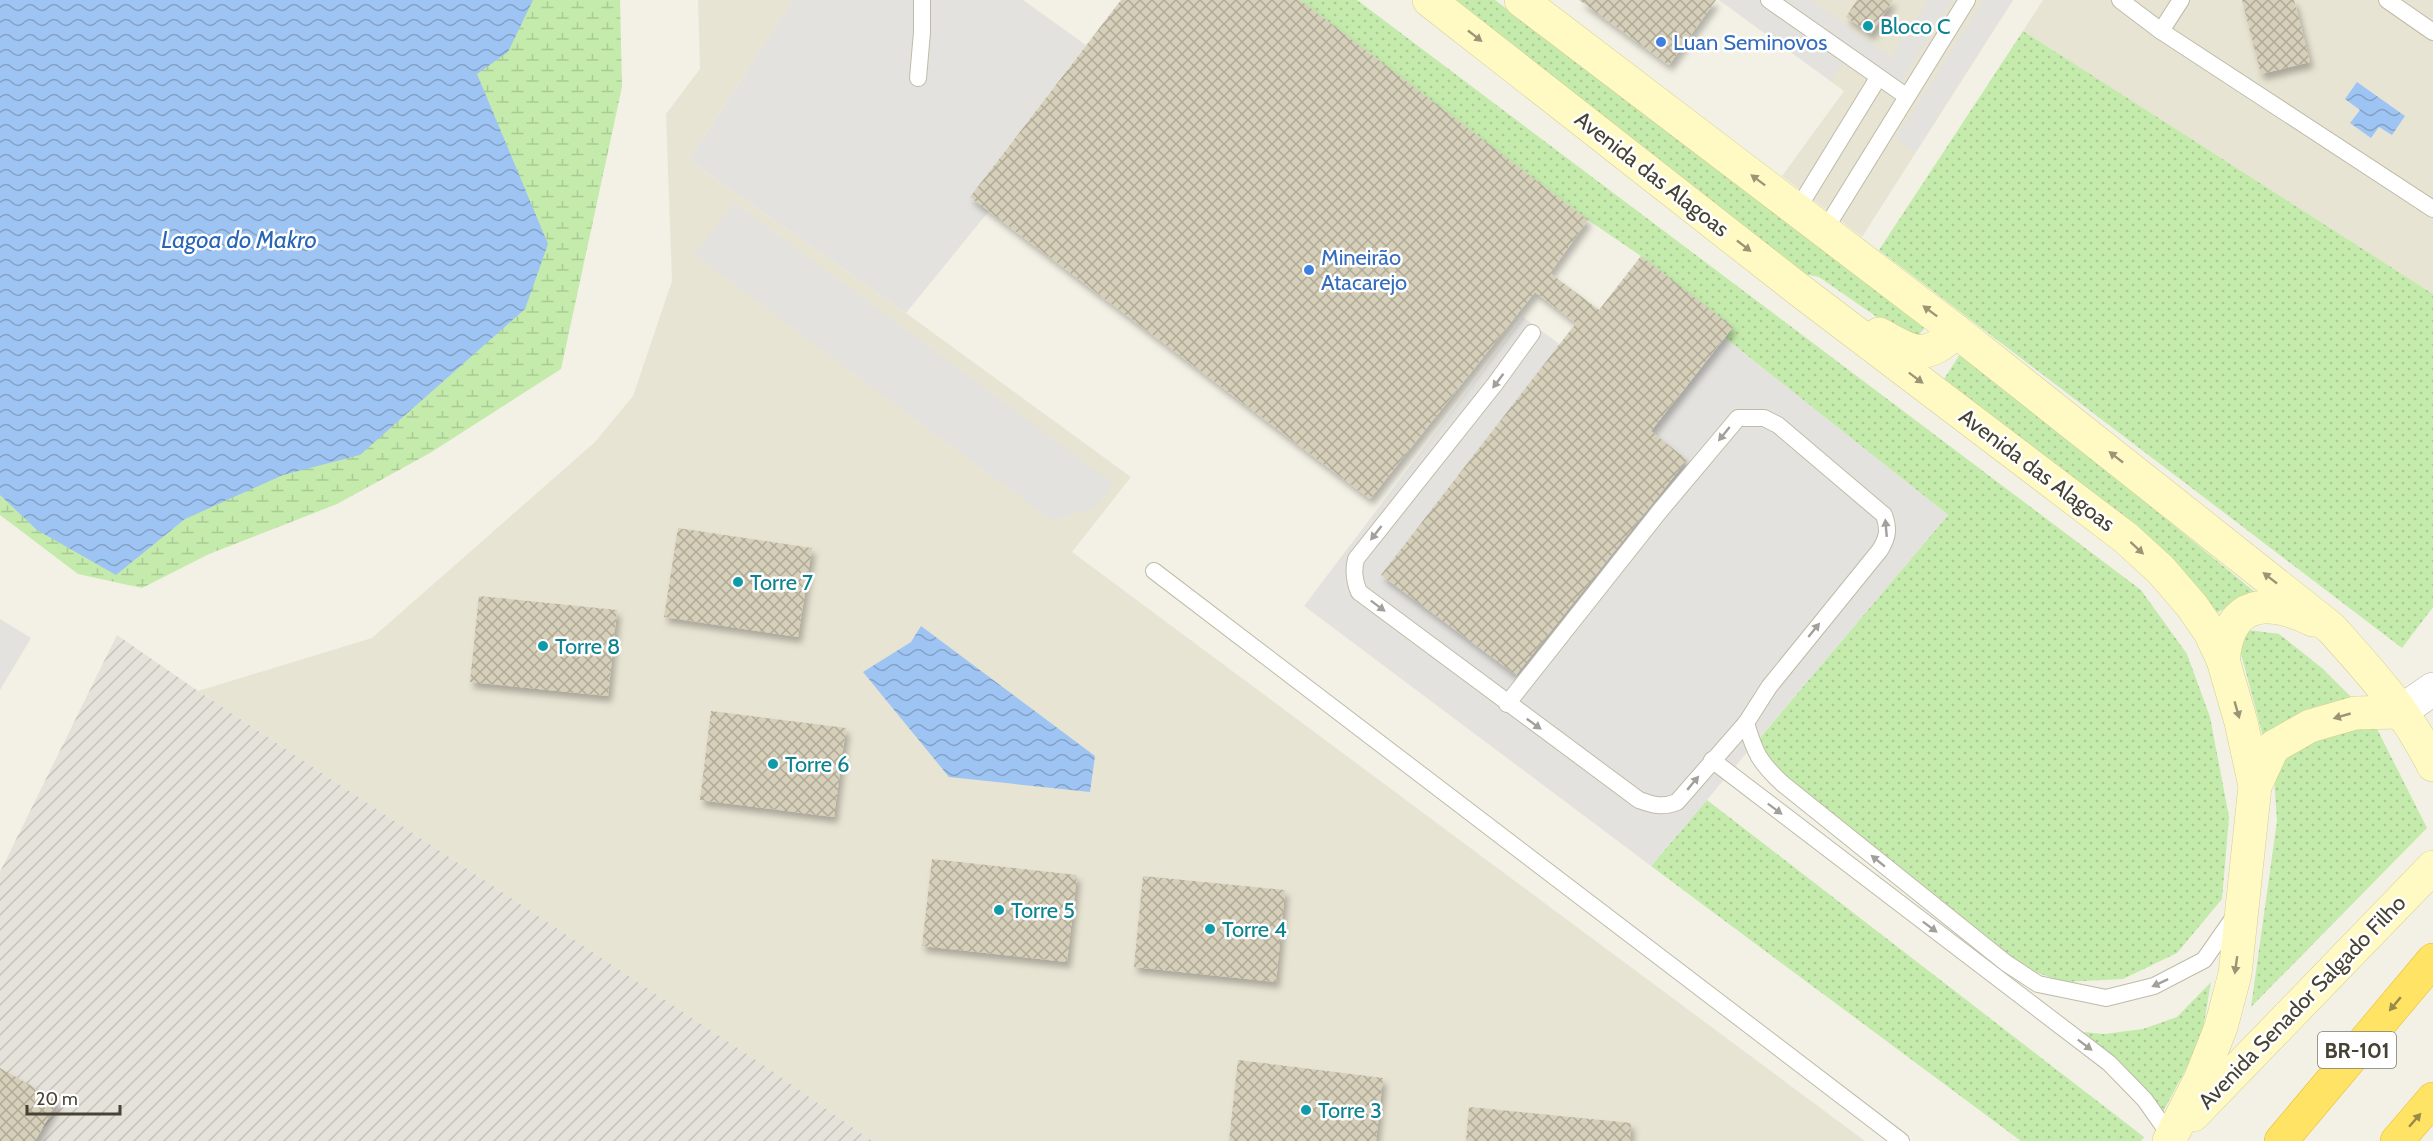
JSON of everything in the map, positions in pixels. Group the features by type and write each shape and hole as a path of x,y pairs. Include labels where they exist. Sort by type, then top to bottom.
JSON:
{"highway":[{"name":"BR-101","path":"2281,1141 2433,960"},
{"path":"2397,1141 2433,1099"}],"main road":[{"name":"Avenida das Alagoas","path":"1429,0 1798,289 2126,538 2161,570 2192,606 2210,632 2223,660 2241,722 2255,786 2245,901 2235,974 2221,1027 2200,1080 2170,1139"},
{"path":"1521,0 1956,331 2331,628 2381,683 2425,748 2433,765"},
{"path":"1798,289 1903,347 1918,351 1940,347 1956,331"},
{"path":"2223,660 2228,635 2237,621 2245,613 2259,607 2275,607 2299,613 2331,628"},
{"path":"2255,786 2273,747 2310,726 2355,713 2400,712"},
{"name":"Avenida Senador Salgado Filho","path":"2170,1139 2433,867"}],"street":[{"path":"2400,712 2433,688"}],"lane":[{"path":"918,78 922,0"},
{"path":"1769,0 1906,96"},
{"path":"1824,231 1967,0"},
{"path":"2120,0 2161,31 2433,209"},
{"path":"2161,31 2181,0"},
{"path":"2387,0 2433,32"},
{"path":"1797,210 1878,78"},
{"path":"1507,704 1659,512 1738,418 1764,418 1778,425 1884,515 1888,526 1887,539 1880,550 1768,687 1746,723 1677,802 1667,806 1657,806 1639,800 1507,704 1359,592 1354,581 1353,569 1356,559 1495,384 1532,333"},
{"path":"1154,571 1901,1141"},
{"path":"1746,723 1754,751 1765,767 1783,784 2006,963 2038,984 2106,998 2154,986 2205,960 2245,901"},
{"path":"1712,760 2109,1064 2145,1100 2170,1139"}],"shaded area":[{"path":"698,0 793,0 689,160 906,313 1131,477 1072,552 1865,1141 872,1141 771,1070 198,691 372,638 595,442 633,396 672,281 666,114 700,69"},
{"path":"793,0 1023,0 1086,45 970,197 989,211 906,313 689,160"},
{"path":"1719,0 2013,0 1862,237 1782,176 1844,91"},
{"path":"1719,0 1756,0 1843,63 1831,81"},
{"path":"1781,0 1810,0 1891,57 1928,0 1953,0 1900,82"},
{"path":"1984,0 2013,0 1915,153 1896,138"},
{"path":"2043,0 2433,0 2433,294 2023,31"},
{"path":"735,203 1114,484 1095,508 1051,520 694,254"},
{"path":"1523,317 1659,418 1673,404 1725,338 1948,515 1651,866 1304,606"},
{"path":"0,619 31,638 0,690"},
{"path":"117,635 771,1070 872,1141 0,1141 0,872"}],"green space":[{"name":"Lagoa do Makro","path":"0,0 620,0 622,87 561,369 430,453 337,504 209,554 142,588 78,574 0,515"},
{"path":"1300,0 1357,0 2141,590 2187,654 2210,717 2229,817 2222,899 2177,953 2123,979 2063,982 2022,967 1764,776 1758,740 1948,515 1725,338 1732,327"},
{"path":"1448,0 1495,0 1927,325 1913,342 1819,277 1795,272"},
{"path":"2023,31 2433,294 2433,607 2402,648 1879,250"},
{"path":"1962,351 2256,593 2216,613 2171,566 1944,379"},
{"path":"2248,630 2279,634 2322,668 2371,717 2427,828 2251,1007 2277,821 2274,778 2239,646"},
{"path":"1707,800 2144,1137 2141,1141 2021,1141 1651,866"},
{"path":"2211,982 2201,1041 2159,1119 2074,1031 2104,1034 2143,1029 2177,1017"}],"water":[{"name":"Lagoa do Makro","path":"0,0 533,0 508,52 477,74 548,244 525,309 360,455 283,475 185,519 116,575 37,530 0,495"},
{"path":"2357,82 2405,116 2392,135 2379,127 2371,138 2350,123 2360,110 2345,99"},
{"path":"921,626 1095,756 1090,792 949,777 863,672 911,642"}],"building":[{"name":"Mineirão Atacarejo","path":"1121,0 1300,0 1588,220 1550,273 1599,310 1641,256 1733,327 1651,431 1687,460 1516,675 1381,575 1576,323 1535,292 1370,499 970,197"},
{"name":"Luan Seminovos","path":"1579,0 1716,0 1669,65"},
{"name":"Bloco C","path":"1857,0 1893,0 1871,34 1846,17"},
{"path":"2242,0 2294,0 2310,62 2261,74"},
{"name":"Torre 7","path":"678,528 812,548 798,637 664,617"},
{"name":"Torre 8","path":"479,596 617,610 608,696 470,682"},
{"name":"Torre 6","path":"711,711 846,728 834,817 700,800"},
{"name":"Torre 5","path":"932,859 1077,875 1067,962 922,946"},
{"name":"Torre 4","path":"1143,876 1285,890 1276,982 1134,967"},
{"name":"Torre 3","path":"1238,1060 1383,1078 1376,1141 1229,1141"},
{"path":"0,1068 58,1101 35,1141 0,1141"},
{"path":"1469,1107 1631,1123 1630,1141 1466,1141"}],"place":[{"name":"Bloco C","path":"1868,26"},
{"name":"Luan Seminovos","path":"1661,42"},
{"name":"Mineirão Atacarejo","path":"1309,270"},
{"name":"Torre 7","path":"738,582"},
{"name":"Torre 8","path":"543,646"},
{"name":"Torre 6","path":"773,764"},
{"name":"Torre 5","path":"999,910"},
{"name":"Torre 4","path":"1210,929"},
{"name":"Torre 3","path":"1306,1110"}]}
